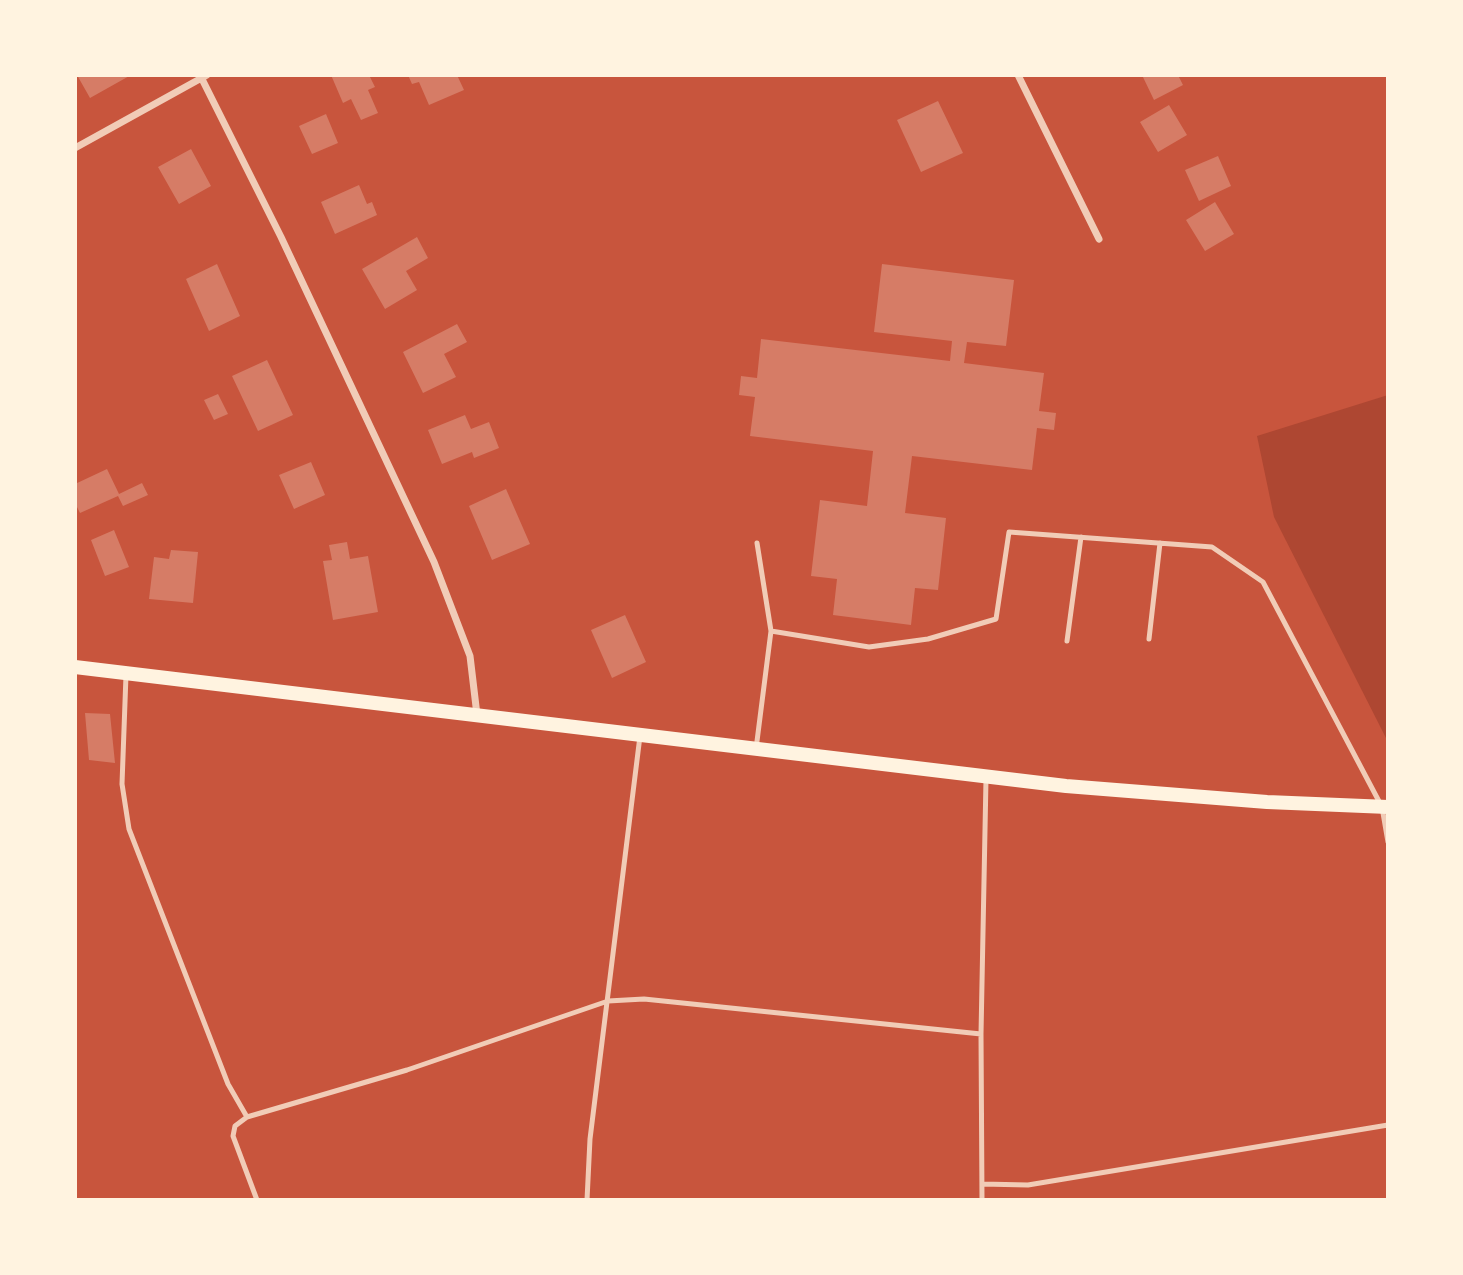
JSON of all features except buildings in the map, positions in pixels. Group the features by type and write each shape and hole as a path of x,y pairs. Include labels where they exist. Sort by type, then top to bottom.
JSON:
{"main road":[{"path":"75,667 1066,786 1385,807"}],"street":[{"path":"1018,75 1099,239"},
{"path":"75,148 203,76 434,562 470,656 477,716"}],"lane":[{"path":"771,631 869,647 928,639 996,619 1009,532 1212,547 1262,582 1385,807 1388,842"},
{"path":"1067,641 1081,537"},
{"path":"756,748 771,631 757,543"},
{"path":"1149,639 1160,543"},
{"path":"127,673 122,784 129,829 228,1084 247,1117"},
{"path":"587,1200 590,1139 640,736"},
{"path":"982,1200 981,1034 986,776"},
{"path":"257,1200 233,1136 235,1126 247,1117 407,1070 608,1001 644,999 981,1034"},
{"path":"982,1184 1028,1185 1388,1125"}],"shaded area":[{"path":"1388,395 1388,742 1274,517 1257,436"}]}
